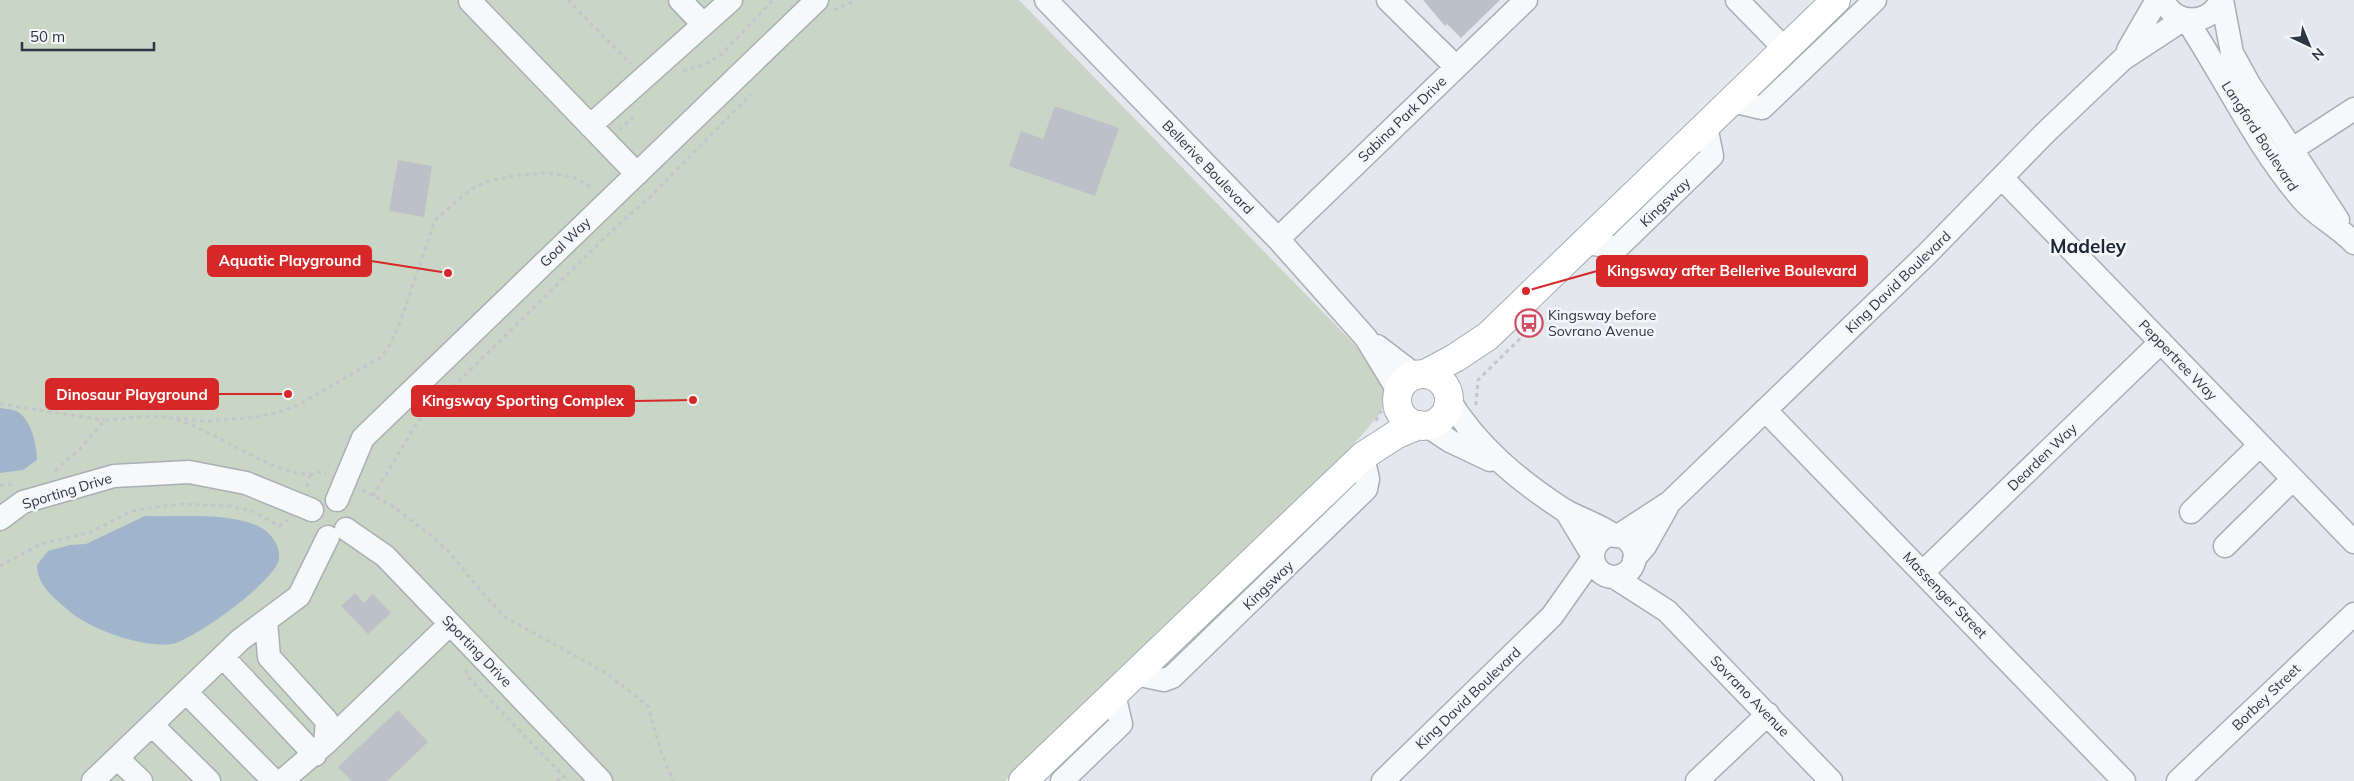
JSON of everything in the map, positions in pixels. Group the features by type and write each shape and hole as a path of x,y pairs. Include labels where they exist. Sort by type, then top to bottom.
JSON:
{"main road":[{"name":"Kingsway","path":"1366,454 1409,385 1488,336 1587,243 1836,0"},
{"name":"Kingsway","path":"1023,781 1366,454 1396,434 1440,419 1448,407 1449,397 1488,336"},
{"path":"1423,425 1403,416 1409,385 1438,378 1446,388 1449,397"}],"street":[{"path":"680,0 703,24"},
{"path":"590,126 731,0"},
{"name":"Bellerive Boulevard","path":"1046,0 1278,239 1409,385"},
{"path":"1388,0 1456,66"},
{"name":"Sabina Park Drive","path":"1278,239 1526,0"},
{"path":"1737,0 1785,50"},
{"path":"1732,101 1762,108 1875,0"},
{"name":"King David Boulevard","path":"2123,59 2157,0"},
{"name":"Langford Boulevard","path":"2163,0 2170,11 2185,19 2231,95 2289,183 2304,201 2352,240"},
{"path":"2185,19 2197,20 2208,16 2216,9 2221,0"},
{"name":"Langford Boulevard","path":"2221,0 2232,53 2249,84 2291,150 2352,240"},
{"path":"470,1 637,174"},
{"name":"Goal Way","path":"341,491 363,438 637,174 822,7"},
{"name":"King David Boulevard","path":"1616,536 1670,502 1920,261 2045,133 2123,59 2185,19"},
{"path":"2291,150 2354,109"},
{"name":"Peppertree Way","path":"2002,178 2354,542"},
{"name":"Dearden Way","path":"1923,572 2161,342"},
{"path":"1449,397 1465,426 1506,468"},
{"name":"Massenger Street","path":"1765,410 2124,781"},
{"path":"1423,425 1506,468 1566,511 1600,526 1631,544 1634,560 1625,574 1614,577 1599,571 1566,511"},
{"path":"2191,512 2260,445"},
{"name":"Sporting Drive","path":"0,519 24,502 114,476 189,472 246,484 306,507 311,516 313,528 317,532 337,533 385,556 601,781"},
{"path":"2225,546 2294,479"},
{"path":"93,781 240,640 300,596 349,516 343,504 341,491 306,507"},
{"name":"King David Boulevard","path":"1634,560 1645,546 1670,502"},
{"path":"1593,557 1600,541 1616,536"},
{"name":"King David Boulevard","path":"1383,781 1552,616 1593,557"},
{"name":"Sovrano Avenue","path":"1634,560 1667,611 1832,781"},
{"name":"King David Boulevard","path":"1552,616 1614,577"},
{"name":"Sovrano Avenue","path":"1614,577 1667,611"},
{"name":"Borbey Street","path":"2178,781 2354,614"},
{"path":"266,621 269,657 328,722 320,749"},
{"path":"282,781 320,749 450,624"},
{"path":"223,657 320,749"},
{"path":"186,692 274,781"},
{"path":"1062,781 1121,724 1114,694"},
{"path":"1697,781 1768,714"},
{"path":"152,724 209,781"},
{"path":"118,758 140,781"}],"path":[{"path":"568,0 631,64"},
{"path":"679,74 719,56 773,0"},
{"path":"822,7 856,0"},
{"path":"672,781 660,749 648,706 606,673 505,617 449,552 429,534 374,496 418,421 444,398 627,216 648,199 757,88"},
{"path":"617,132 637,113"},
{"path":"0,404 105,420 170,418 205,420 248,418 277,413 298,405 347,375 368,367 380,358 399,326 436,220 470,189 489,181 518,175 547,173 573,177 594,189"},
{"path":"170,418 223,438 275,466 310,475 320,472 341,491"},
{"path":"46,475 54,472 80,450 105,420"},
{"path":"0,484 22,484"},
{"path":"0,566 41,544 91,532 132,512 147,508 182,504 230,506 252,511 279,526 306,507"},
{"path":"465,665 467,676 568,781"},
{"path":"557,781 563,775"}],"green space":[{"path":"0,0 1019,0 1393,384 1379,415 1347,452 1005,781 0,781"}],"water":[{"path":"0,408 14,410 21,414 32,432 37,460 23,470 0,473"},
{"path":"145,516 218,517 246,522 262,528 270,535 278,549 279,559 274,569 264,581 232,609 196,633 171,644 131,640 102,630 77,617 52,596 43,585 37,565 48,551 70,545 86,544"}],"building":[{"path":"1423,0 1500,0 1461,38 1447,24 1445,26"},
{"path":"1055,106 1119,128 1095,196 1009,166 1021,131 1043,139"},
{"path":"398,160 432,166 424,217 389,211"},
{"path":"355,593 364,603 373,594 391,613 368,634 341,606"},
{"path":"398,710 428,742 387,781 352,781 338,767"}],"place":[{"name":"Aquatic Playground","path":"448,273"},
{"name":"Kingsway after Bellerive Boulevard","path":"1526,291"},
{"name":"Kingsway before Sovrano Avenue","path":"1529,323"},
{"name":"Dinosaur Playground","path":"288,394"},
{"name":"Kingsway Sporting Complex","path":"693,400"}],"district":[{"name":"Madeley","path":"2088,246"}]}
